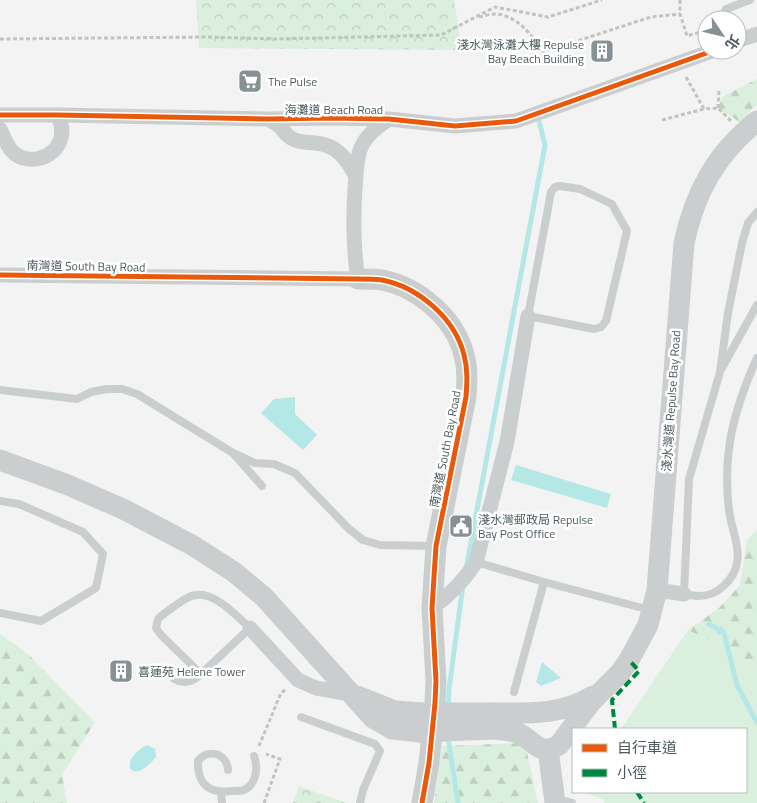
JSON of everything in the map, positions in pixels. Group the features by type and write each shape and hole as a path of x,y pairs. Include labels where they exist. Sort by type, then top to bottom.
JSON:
{"main road":[{"name":"淺水灣道 Repulse Bay Road","path":"491,721 547,744 579,716 620,673 642,638 655,600 684,243 694,205 704,182 721,157 750,127"},
{"name":"南灣道 South Bay Road","path":"358,279 382,280 399,285 414,292 431,304 446,321 464,354 467,376 466,397 436,546 438,604 435,703 429,763 422,803"},
{"name":"淺水灣道 Repulse Bay Road","path":"0,460 98,497 178,537 211,556 244,579 264,597 350,694 380,724 400,731 420,723 491,721 575,705 603,689"},
{"path":"546,712 557,714 564,723 565,735 547,744 529,737 528,725 530,720 546,712"},
{"path":"547,744 560,802"}],"street":[{"name":"海灘道 Beach Road","path":"0,115 389,119 455,126 516,121 697,55"},
{"path":"0,129 14,153 26,159 40,159 52,152 60,141 62,128 58,115"},
{"path":"268,119 278,124 294,140 333,147 343,155 356,177"},
{"path":"358,279 353,236 356,177 360,150 377,127 389,119"},
{"name":"南灣道 South Bay Road","path":"0,275 358,279"},
{"path":"438,604 468,575 476,562 507,442 528,316"},
{"path":"655,600 684,594"},
{"path":"250,628 298,680 316,688 350,694"}],"lane":[{"path":"725,10 750,0"},
{"path":"560,186 580,189 612,204 627,231 606,321 601,327 594,329 528,316 551,192 555,187 560,186"},
{"path":"757,212 748,223 742,243 728,313 720,372 689,479 684,594 701,596 718,591 730,579 737,564 737,546 729,511 727,475 730,439 738,404 757,358"},
{"path":"720,372 757,305"},
{"path":"0,390 77,399 91,392 107,389 137,394 233,453 255,463 274,464 295,473 349,529 363,540 380,545 436,546"},
{"path":"233,453 262,486"},
{"path":"0,501 20,504 83,532 103,554 96,588 41,621 0,613"},
{"path":"476,562 544,582 655,600"},
{"path":"514,692 544,582"},
{"path":"174,679 183,683 195,679 201,674 250,628 214,599 198,595 188,596 158,619 156,628 201,674"},
{"path":"301,717 375,744 380,751 363,790 360,803"},
{"path":"228,770 226,760 217,754 206,754 198,761 200,778 212,790 221,792 244,790 250,785 257,771 256,753"},
{"path":"221,792 222,803"}],"path":[{"path":"0,40 207,37 277,40 441,35 494,7 548,17 602,0"},
{"path":"680,0 680,14 687,36 697,33"},
{"path":"474,18 495,14 510,17 534,38 543,52 651,17 680,14"},
{"path":"684,74 704,109"},
{"path":"718,108 719,90"},
{"path":"662,120 704,109 718,108 750,127"},
{"path":"256,753 281,692 298,680"},
{"path":"264,803 280,759 265,753"}],"green space":[{"path":"196,0 454,0 462,50 199,48"},
{"path":"757,79 757,105 741,123 718,108 722,97"},
{"path":"757,530 757,665 688,630 719,608 740,585 747,540"},
{"path":"688,630 757,665 757,803 604,803 604,800 586,793 747,793 747,728 622,728"},
{"path":"0,634 28,654 95,722 62,775 67,803 0,803"},
{"path":"525,743 538,803 434,803 442,746"},
{"path":"299,786 346,803 293,803"}],"water":[{"path":"295,397 295,414 317,435 303,450 261,413 274,399"},
{"path":"516,465 611,494 607,508 511,480"},
{"path":"542,662 561,678 541,686 536,682"},
{"path":"147,745 155,749 156,757 139,771 130,769 132,758"}],"waterway":[{"path":"466,569 545,145 539,121"},
{"path":"448,708 463,585"},
{"path":"709,624 724,633 737,685 757,723"},
{"path":"448,737 458,803"}],"marked path":[{"path":"615,728 612,700 639,671 629,660"},
{"path":"638,793 644,803"}],"cycle path":[{"path":"0,115 389,119 455,126 516,121 697,56"},
{"path":"0,275 382,280 409,289 433,306 444,317 459,341 464,355 467,386 436,546 432,608 436,681 435,703 429,763 422,803"}],"place":[{"name":"淺水灣泳灘大樓 Repulse Bay Beach Building","path":"602,51"},
{"name":"The Pulse","path":"250,81"},
{"name":"淺水灣郵政局 Repulse Bay Post Office","path":"461,526"},
{"name":"喜蓮苑 Helene Tower","path":"121,671"}]}
